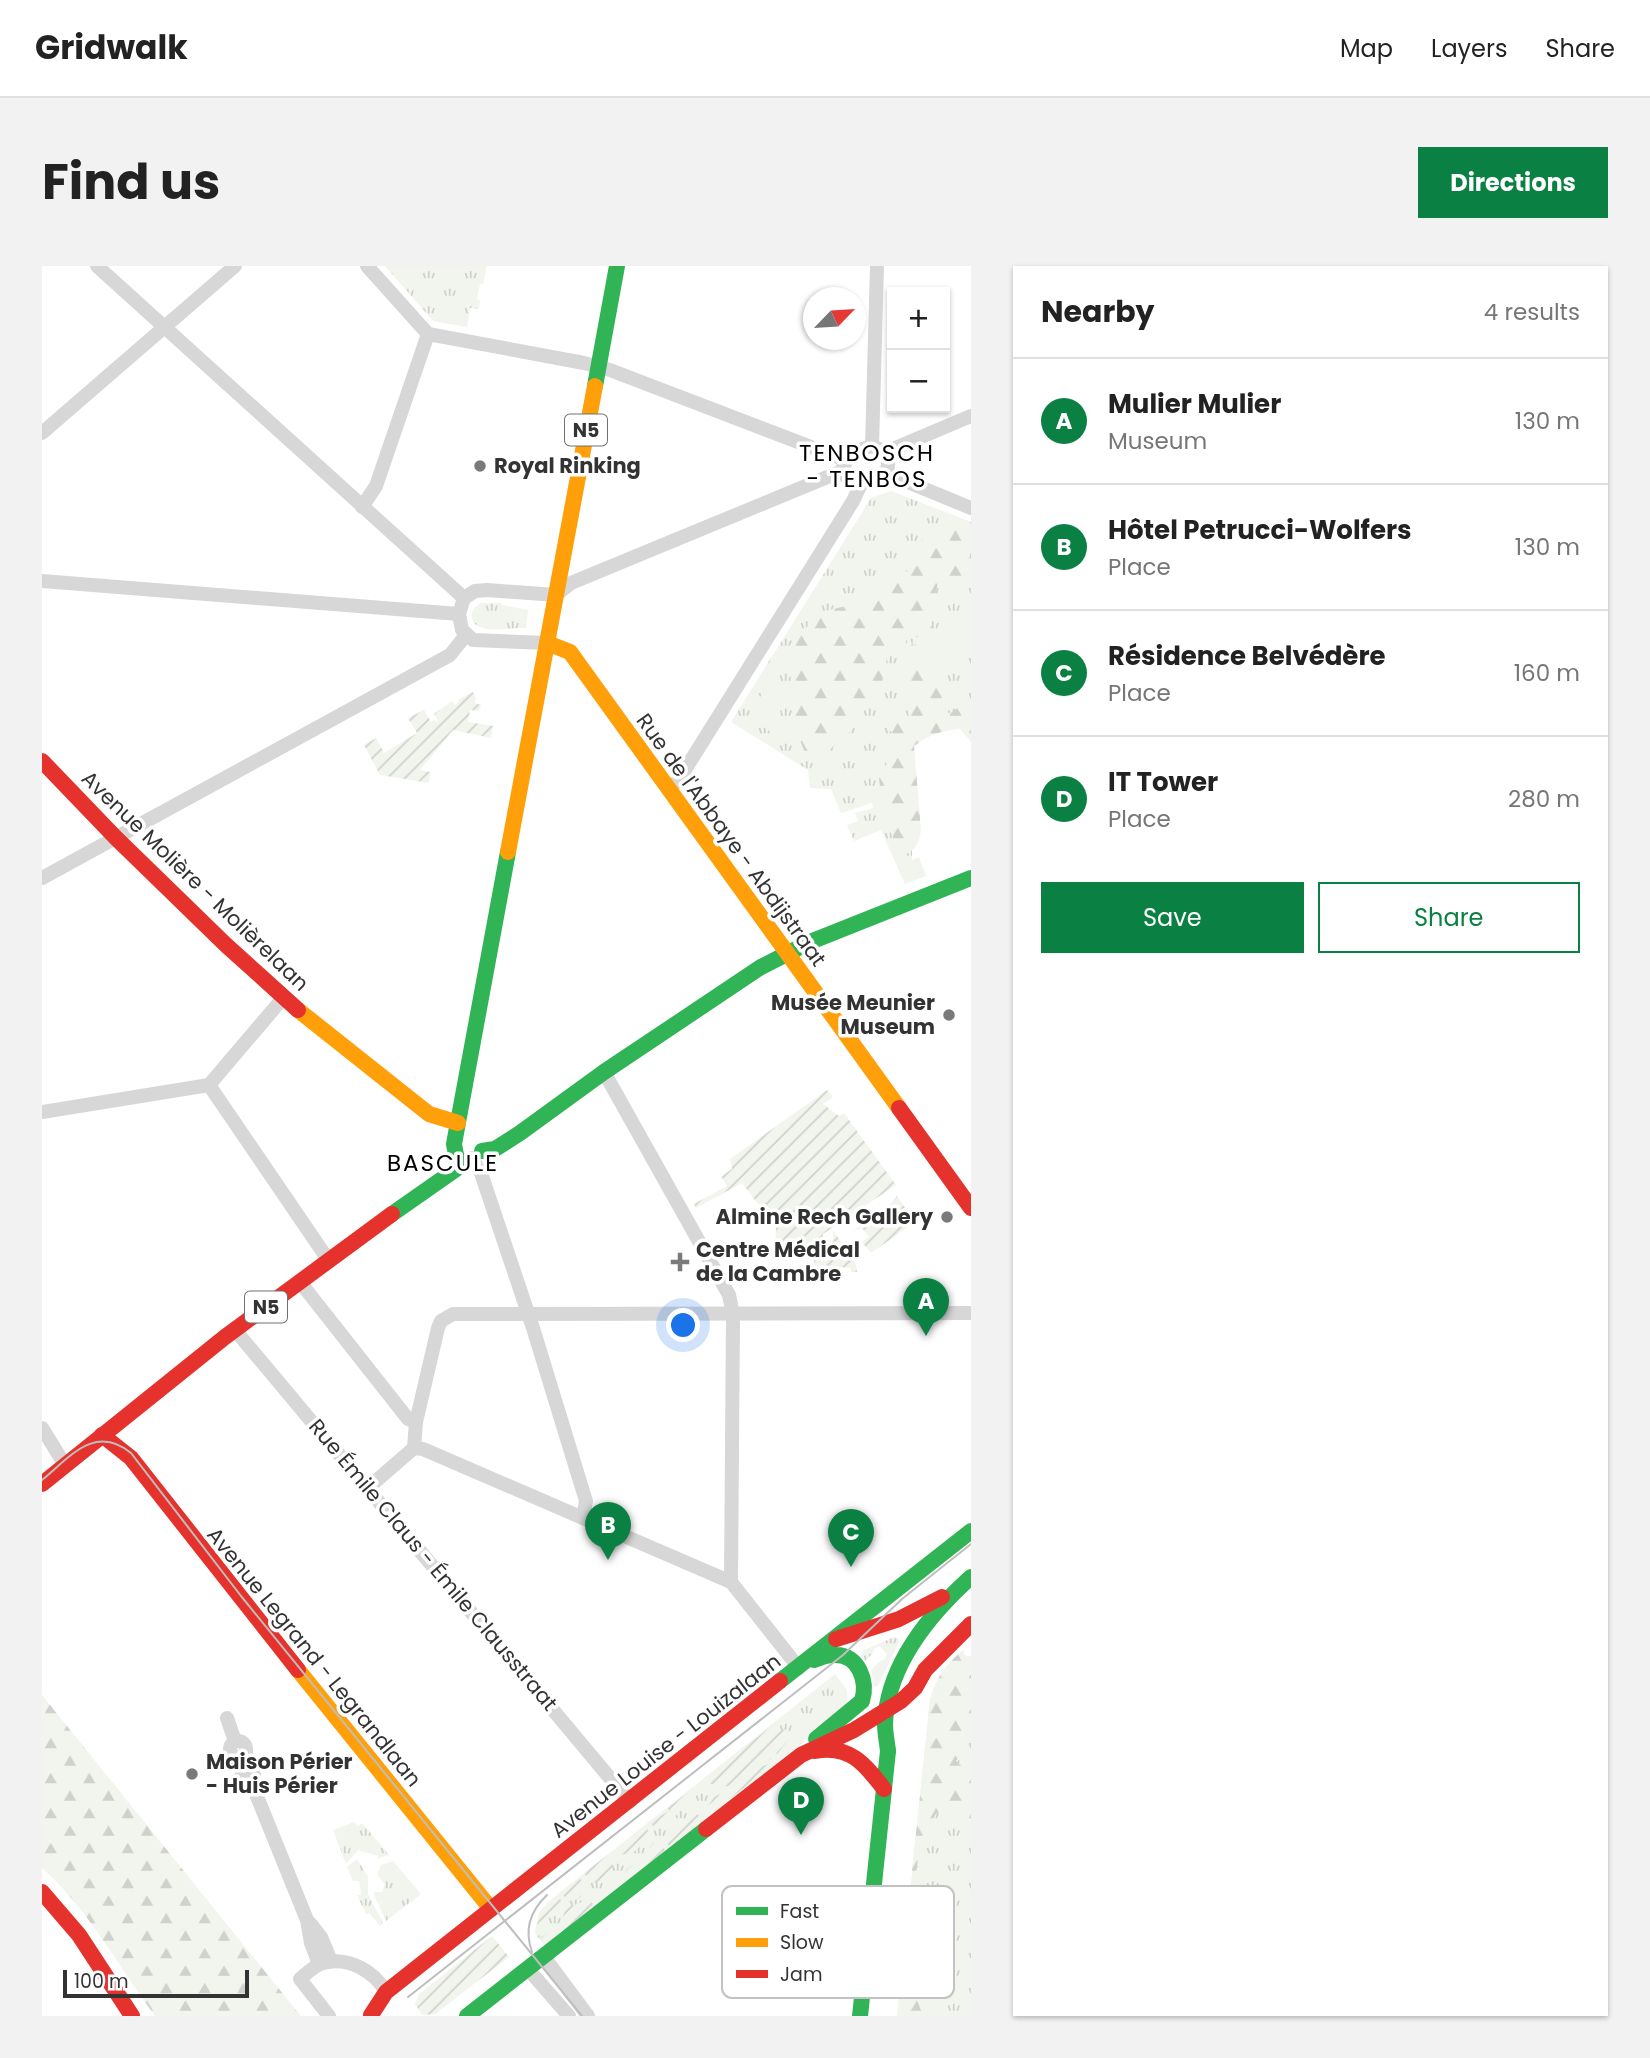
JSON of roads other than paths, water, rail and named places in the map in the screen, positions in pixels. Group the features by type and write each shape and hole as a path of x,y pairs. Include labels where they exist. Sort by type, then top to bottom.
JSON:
{"main road":[{"name":"N5","path":"472,1158 456,1156 454,1144 617,266"},
{"name":"Rue de l'Abbaye - Abdijstraat","path":"547,643 570,652 971,1208"},
{"name":"Avenue Molière - Molièrelaan","path":"42,761 187,910 284,998 425,1112 458,1122"},
{"path":"472,1158 490,1142 516,1127 528,1125 761,967 810,942 971,878"},
{"name":"N5","path":"42,1484 236,1330 434,1182 472,1158"},
{"name":"Avenue Legrand - Legrandlaan","path":"102,1435 110,1446 123,1451 131,1458 225,1581 491,1909"},
{"name":"Avenue Louise - Louizalaan","path":"369,2016 386,1992 971,1531"},
{"path":"874,1886 894,1706 925,1649 971,1577"},
{"path":"836,1639 899,1619 963,1591"},
{"path":"467,2016 801,1755 854,1730 894,1706 915,1688 925,1670 971,1624"},
{"path":"801,1755 811,1742 863,1701 866,1693 858,1667 848,1657 831,1654 802,1665"},
{"path":"801,1755 824,1748 837,1749 867,1766 884,1789"},
{"path":"42,1892 81,1940 132,2016"},
{"path":"860,2016 862,1998"},
{"path":"369,2016 382,2016"}],"street":[{"path":"97,266 464,598"},
{"path":"42,433 235,266"},
{"path":"368,266 428,334 598,366 844,466 851,483 861,484 871,482 886,473 890,466 879,449 877,266"},
{"path":"362,507 376,486 428,334"},
{"path":"547,643 473,640 466,635 459,623 464,598 479,590 556,595 571,583 844,466 852,453 879,449 971,416"},
{"path":"886,473 971,508"},
{"path":"669,788 685,770 861,484"},
{"path":"42,581 459,614"},
{"path":"42,878 450,655 466,635"},
{"path":"42,1112 209,1085 284,998"},
{"path":"604,1072 729,1295 733,1314 731,1582"},
{"path":"209,1085 329,1261"},
{"path":"472,1158 481,1172 586,1501 583,1518"},
{"path":"300,1282 408,1419 416,1422"},
{"path":"369,1488 414,1448 416,1422 441,1321 453,1314 971,1313"},
{"name":"Rue Émile Claus - Émile Clausstraat","path":"236,1330 630,1802"},
{"path":"42,1428 65,1465"},
{"path":"414,1448 423,1449 731,1582 802,1665"},
{"path":"227,1718 235,1741 230,1749 241,1755 245,1779 254,1789 307,1920 311,1943 325,1963"},
{"path":"544,1957 588,2016"},
{"path":"329,2016 300,1979 325,1963 346,1962 362,1968 382,1985 386,1992"},
{"path":"528,1969 569,2016"}],"tram line":[{"path":"42,1480 73,1454 94,1443 106,1441 131,1453 241,1596 582,2016"},
{"path":"408,1997 843,1655 902,1599 971,1544"},
{"path":"532,1952 530,1921 547,1895"}],"place":[{"name":"Royal Rinking","path":"480,466"},
{"name":"Musée Meunier Museum","path":"949,1015"},
{"name":"Almine Rech Gallery","path":"947,1217"},
{"name":"Centre Médical de la Cambre","path":"680,1262"},
{"name":"Mulier Mulier","path":"926,1336"},
{"name":"Hôtel Petrucci-Wolfers","path":"608,1560"},
{"name":"Résidence Belvédère","path":"851,1567"},
{"name":"Maison Périer - Huis Périer","path":"192,1774"},
{"name":"IT Tower","path":"801,1835"}],"district":[{"name":"TENBOSCH - TENBOS","path":"867,466"},
{"name":"BASCULE","path":"443,1163"}]}
